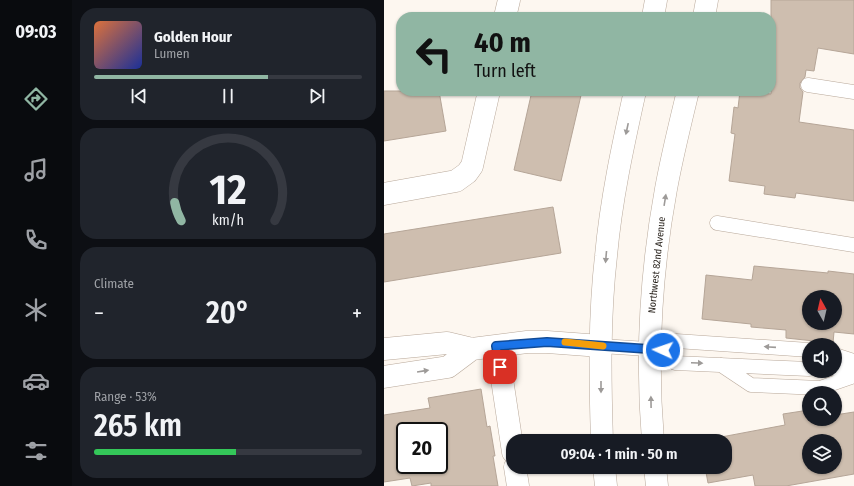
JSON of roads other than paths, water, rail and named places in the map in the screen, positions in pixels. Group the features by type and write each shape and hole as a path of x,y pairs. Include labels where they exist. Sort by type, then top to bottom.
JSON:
{"street":[{"path":"506,12 509,0"},
{"path":"654,12 656,0"},
{"path":"705,12 707,0"},
{"path":"384,194 456,181 467,173 472,166 487,96"},
{"path":"602,434 601,346 606,256 612,204 634,96"},
{"name":"Northwest 82nd Avenue","path":"653,434 657,350 654,285 666,190 687,96"},
{"path":"384,349 447,343 472,349 547,342 601,346"},
{"path":"496,346 510,434"},
{"path":"384,377 448,367 472,349"},
{"path":"516,474 518,486"},
{"path":"605,474 606,486"},
{"path":"656,474 657,486"}],"lane":[{"path":"808,85 854,92"},
{"path":"717,223 854,245"},
{"path":"601,346 657,350 676,341 802,350"},
{"path":"739,345 738,371 751,385 820,388 854,376"},
{"path":"657,350 675,363 721,364 738,371 802,369"},
{"path":"842,357 854,361"},
{"path":"842,369 854,369"}]}
